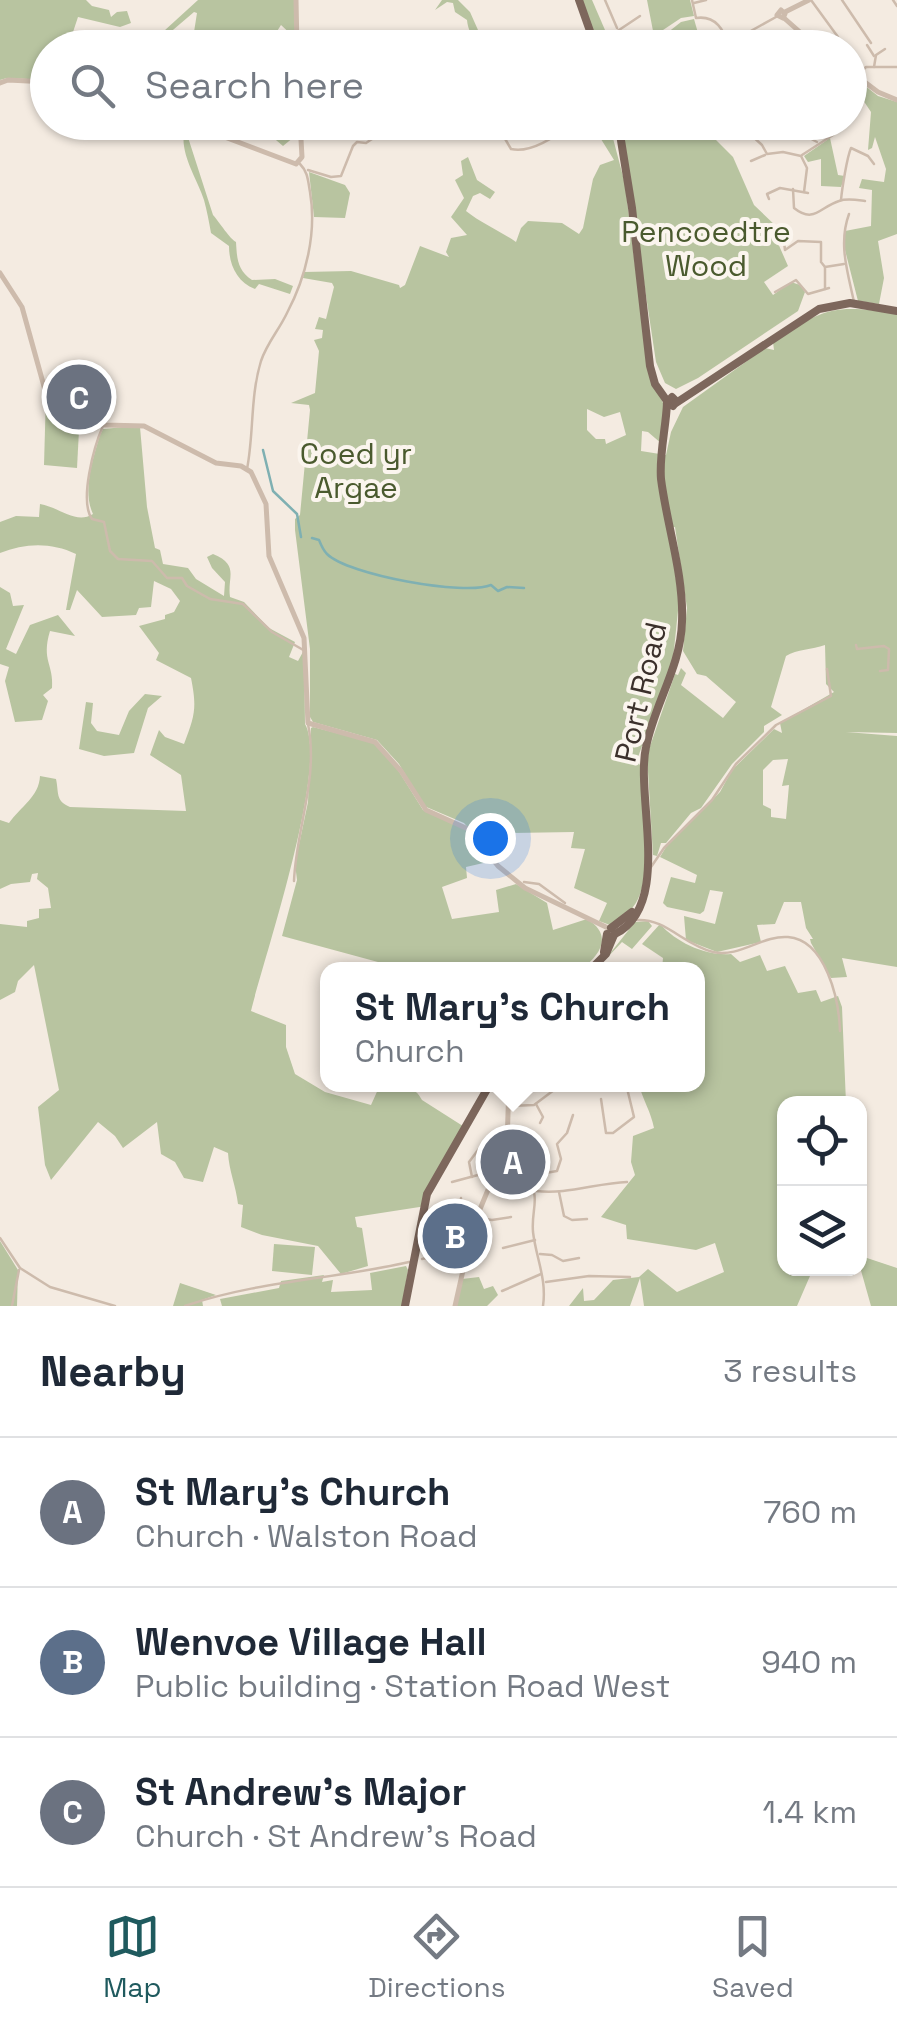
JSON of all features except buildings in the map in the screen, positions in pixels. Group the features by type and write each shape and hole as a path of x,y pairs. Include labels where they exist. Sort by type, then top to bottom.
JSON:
{"main road":[{"path":"579,0 590,30"},
{"path":"620,140 650,363 656,381 672,401 698,390 817,310 854,304 897,312"},
{"name":"Port Road","path":"610,932 632,919 653,857 643,763 648,737 678,653 682,620 661,478 672,401"},
{"name":"Port Road","path":"595,962 603,953 610,932 640,900"},
{"path":"405,1306 424,1205 432,1184 487,1092"}],"street":[{"path":"296,0 297,30"},
{"path":"605,0 618,30 640,16"},
{"path":"706,0 693,2 696,18 709,18 719,30"},
{"path":"753,30 810,0 833,30"},
{"path":"842,0 860,30"},
{"path":"892,0 897,6"},
{"path":"777,1 782,14 799,30"},
{"path":"743,22 748,30"},
{"path":"867,41 875,57 874,67"},
{"path":"875,57 885,49"},
{"path":"867,68 897,67"},
{"path":"0,83 30,81"},
{"path":"867,82 897,100"},
{"path":"231,140 292,164 299,163"},
{"path":"300,140 299,163 306,170 338,178 357,142 370,140"},
{"path":"506,140 511,149 520,151 547,140"},
{"path":"757,140 766,154"},
{"path":"815,140 818,144"},
{"path":"800,156 824,140"},
{"path":"842,200 851,148 868,156 874,164"},
{"path":"751,161 783,152 800,156 807,168 806,192 780,188 767,194 768,199"},
{"path":"247,469 253,449 250,434 261,362 270,338 287,313 311,244 313,212 306,170"},
{"path":"794,190 794,208 804,216 814,216 842,200 865,200"},
{"path":"849,214 844,233 854,304"},
{"path":"775,292 796,280 808,294 827,289 820,241 798,241 785,250 783,234"},
{"path":"825,267 846,264"},
{"path":"0,273 22,306 45,390 112,428 144,426 216,463 247,469 265,498 269,556 306,652 310,724 308,802 294,881"},
{"path":"104,424 85,506 92,519 104,522 110,551 117,558 152,561 167,578 182,578 187,586 209,599 243,604 272,632 306,652"},
{"path":"856,645 857,649 889,649 888,670 880,670"},
{"path":"653,857 712,800 736,764 776,725 831,696 827,668"},
{"path":"310,724 375,742 401,771 426,810 468,829 511,878 610,932"},
{"path":"524,882 539,884 557,901 565,903"},
{"path":"622,922 632,919 661,923 678,938 716,952 742,950 785,937 811,948 820,959 836,999 840,1031"},
{"path":"454,1306 477,1215 508,1144 509,1092"},
{"path":"510,1106 536,1104 551,1092"},
{"path":"601,1099 606,1134 613,1133 634,1117 628,1092"},
{"path":"536,1104 543,1117 540,1123"},
{"path":"594,1109 602,1108"},
{"path":"498,1165 528,1176 558,1171 561,1159 557,1144 567,1133 573,1115"},
{"path":"472,1177 469,1162 484,1142"},
{"path":"528,1176 536,1191 533,1229 543,1273 543,1306"},
{"path":"452,1182 491,1177"},
{"path":"536,1191 560,1192 596,1183 627,1182"},
{"path":"560,1192 564,1216 587,1220"},
{"path":"461,1198 461,1210 492,1220 511,1217"},
{"path":"0,1238 20,1268 56,1291 115,1306"},
{"path":"503,1248 535,1240"},
{"path":"185,1306 413,1263 466,1248"},
{"path":"540,1254 563,1262 579,1258"},
{"path":"12,1306 20,1268"},
{"path":"502,1291 543,1273"},
{"path":"544,1282 581,1276 630,1278"}],"green space":[{"path":"0,0 86,0 92,6 109,10 111,17 127,11 131,23 120,27 78,17 74,30 30,30 30,79 0,80"},
{"path":"198,0 294,0 296,30 281,25 278,30 194,30 194,12 173,30 165,30"},
{"path":"442,0 458,0 470,12 478,30 470,30 467,20 455,12 453,3 447,2 435,10"},
{"path":"582,0 592,0 605,30 593,30"},
{"path":"647,0 690,0 694,16 681,18 663,30 653,30"},
{"path":"694,19 697,30 671,30"},
{"path":"867,87 897,102 897,234 878,241 884,278 879,304 858,301 845,250 845,231 871,226 872,190 859,188 862,179 884,182 886,169 875,137 868,150 871,112"},
{"path":"184,140 189,140 213,215 236,242 243,272 252,280 275,279 293,286 290,294 259,284 255,289 235,272 229,246 211,233 204,200"},
{"name":"Coed yr Argae","path":"602,140 613,140 625,184 648,370 664,405 662,444 642,431 641,451 666,455 683,407 765,348 774,350 773,342 805,321 844,309 897,314 897,733 846,732 897,736 897,967 842,958 847,977 831,978 811,943 801,902 784,902 775,924 757,925 761,942 717,952 686,940 684,916 715,924 723,892 710,890 700,914 663,903 671,877 695,883 697,875 660,857 666,847 720,792 732,770 774,729 782,733 780,723 834,692 826,684 825,645 786,656 771,707 782,715 764,726 764,732 732,764 701,808 691,813 666,843 661,843 657,856 653,855 647,755 675,674 681,668 686,673 681,685 723,718 736,702 706,676 697,674 683,651 687,608 675,527 669,528 679,601 673,659 637,760 646,816 646,869 636,904 610,925 599,921 607,903 574,888 585,849 571,848 574,832 512,833 513,846 491,853 464,823 424,806 399,764 377,740 313,722 310,717 310,649 295,519 300,515 310,410 309,405 291,403 315,393 319,351 314,340 322,338 323,330 315,329 319,317 326,319 334,287 332,283 303,278 304,272 351,271 400,288 405,285 420,246 449,257 446,252 451,238 467,235 451,217 464,198 455,180 463,175 461,161 468,157 477,180 495,192 490,199 480,193 473,196 466,211 516,242 528,221 562,223 579,234 600,165 614,160","holes":["587,409 604,417 620,412 626,435 606,444 605,439 596,439 587,430","788,759 782,786 789,785 786,819 771,817 771,809 763,805 763,770 773,760"]},
{"name":"Pencoedtre Wood","path":"623,140 716,140 733,157 754,205 777,227 777,241 788,266 764,282 773,295 791,282 805,292 798,311 676,389 665,383 656,362"},
{"path":"830,140 838,175 845,176 841,187 821,186 821,159 808,162 804,156"},
{"path":"309,172 345,185 350,193 345,218 314,217"},
{"path":"79,381 94,389 92,401 82,408 62,398 64,385"},
{"path":"46,394 80,411 77,468 44,465"},
{"path":"140,427 147,507 155,548 160,550 163,564 188,568 196,579 224,596 225,582 207,557 213,554 221,558 229,567 230,597 244,602 269,628 295,642 289,657 298,661 304,650 309,779 292,863 251,1011 286,1025 286,1047 295,1074 320,1092 371,1105 377,1092 416,1092 422,1100 466,1128 440,1171 426,1206 355,1217 357,1227 362,1228 368,1266 341,1274 318,1246 241,1227 243,1205 238,1204 228,1153 214,1147 203,1182 184,1178 175,1162 161,1154 157,1122 123,1148 98,1122 51,1180 45,1165 38,1107 59,1090 34,965 18,981 15,992 0,1000 0,924 27,927 27,921 39,918 39,909 51,908 48,888 37,879 38,873 32,874 30,882 0,889 0,820 9,823 33,796 40,776 56,779 60,799 70,807 186,811 181,775 150,755 159,730 165,737 184,744 194,711 191,678 156,660 159,653 139,626 165,619 165,615 174,612 180,601 171,589 154,581 151,607 139,608 136,615 102,617 77,590 70,610 66,610 76,554 38,545 0,553 0,522 16,516 39,517 40,504 80,518 93,514 89,485 103,429"},
{"path":"0,587 10,593 13,606 24,605 6,649 16,654 30,625 58,615 75,636 50,631 47,656 52,688 43,695 48,701 42,720 15,722 5,681 9,667 0,664"},
{"path":"145,694 162,696 148,708 134,753 104,756 79,749 86,702 93,703 91,723 97,731 119,735 129,711"},
{"path":"311,728 375,743 423,810 473,834 492,861 466,867 467,878 442,887 452,919 499,912 496,890 516,884 547,903 553,930 587,919 595,925 602,938 599,951 589,962 378,962 282,936 297,880 295,864 308,802"},
{"path":"648,921 652,926 632,949 622,942 604,961 635,922"},
{"path":"660,924 692,947 731,954 740,962 760,955 767,971 785,966 798,993 816,990 821,1002 838,996 842,1007 846,1096 777,1096 777,1276 810,1276 797,1306 644,1306 640,1278 630,1306 569,1306 583,1288 584,1301 594,1300 613,1280 639,1277 648,1269 677,1292 724,1272 715,1243 696,1250 627,1239 626,1225 601,1217 635,1175 631,1162 633,1136 654,1128 642,1092 705,1092 705,962 663,962 663,958 642,944"},
{"path":"0,1241 18,1270 17,1306 0,1306"},
{"path":"274,1244 315,1247 312,1275 272,1271"},
{"path":"867,1258 897,1268 897,1306 871,1306 863,1276 867,1276"},
{"path":"406,1266 402,1306 222,1306 220,1299 279,1288 281,1281 324,1275 322,1282 333,1280 331,1292 372,1290 370,1273"},
{"path":"479,1277 484,1289 493,1286 498,1295 487,1306 456,1306 462,1279"},
{"path":"180,1283 216,1295 202,1300 203,1306 173,1306"}],"waterway":[{"path":"263,450 273,491 297,514 301,537"},
{"path":"312,538 319,540 327,554 339,562 381,576 433,586 491,585 498,591 524,588"}],"place":[{"name":"St Andrew's Major","path":"79,397"},
{"name":"St Mary's Church","path":"513,1162"},
{"name":"Wenvoe Village Hall","path":"455,1236"}]}
